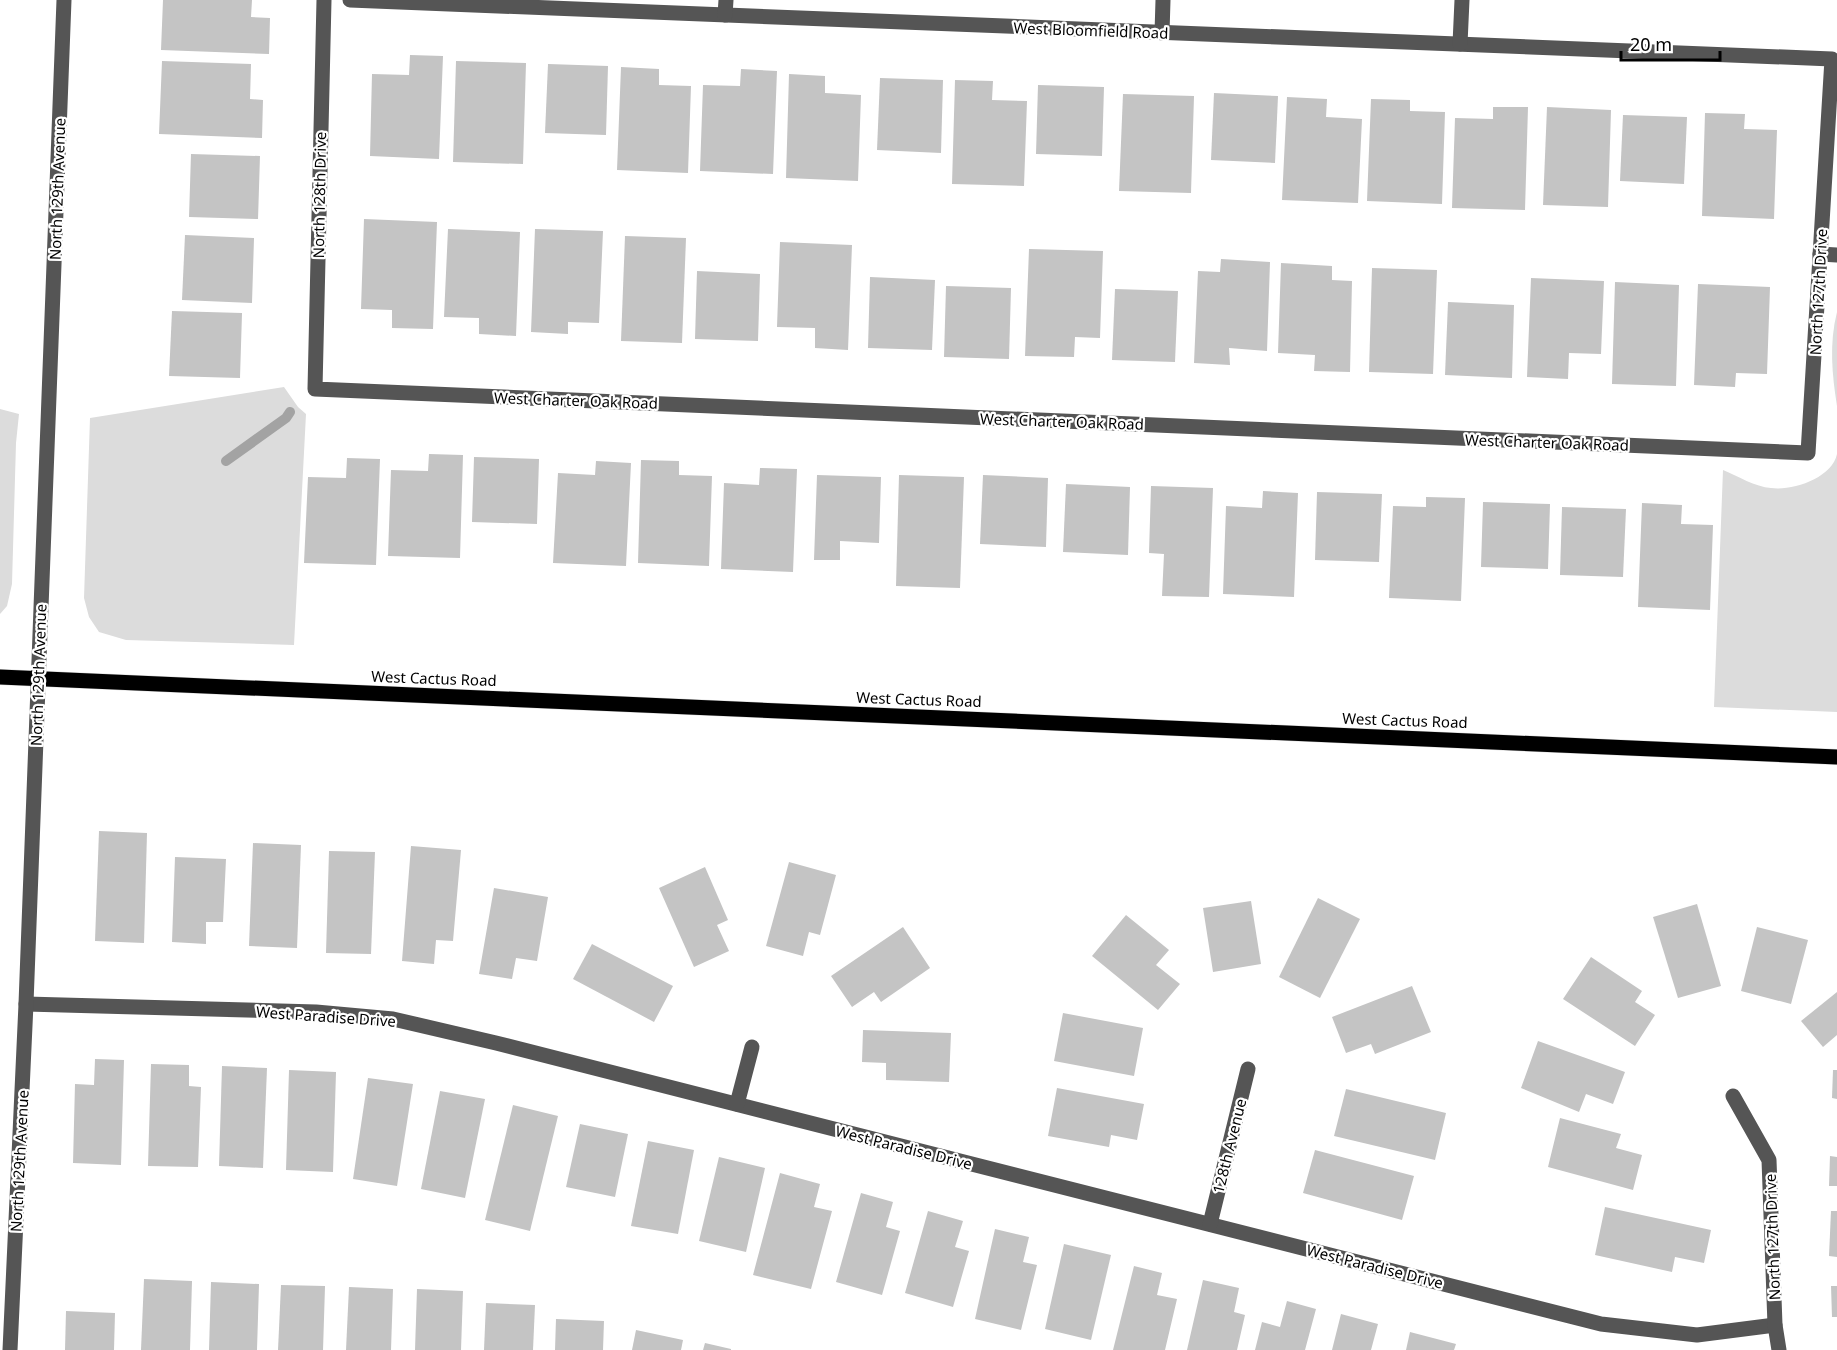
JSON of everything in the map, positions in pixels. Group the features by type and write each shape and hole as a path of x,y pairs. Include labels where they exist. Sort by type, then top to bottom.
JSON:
{"main road":[{"name":"West Cactus Road","path":"0,677 1837,757"}],"street":[{"name":"North 129th Avenue","path":"10,1350 26,1004 64,0"},
{"name":"North 128th Drive","path":"315,389 324,0"},
{"name":"West Bloomfield Road","path":"350,0 725,8 1161,33 1832,59"},
{"path":"1161,33 1163,0"},
{"path":"1460,44 1462,0"},
{"name":"North 127th Drive","path":"1808,453 1832,59"},
{"path":"1820,254 1837,255"},
{"name":"West Charter Oak Road","path":"315,389 1808,453"},
{"name":"West Paradise Drive","path":"26,1004 316,1012 393,1019 496,1043 1601,1324 1697,1335 1775,1325"},
{"path":"737,1104 752,1047"},
{"name":"128th Avenue","path":"1210,1224 1248,1069"},
{"name":"North 127th Drive","path":"1733,1096 1769,1160 1775,1325 1779,1350"}],"shaded area":[{"path":"1837,312 1837,406 1832,359"},
{"path":"284,387 306,414 294,645 126,640 99,632 89,617 84,598 90,418"},
{"path":"0,409 19,414 16,443 12,584 7,606 0,614"},
{"path":"1837,454 1837,712 1714,707 1723,470 1759,486 1790,487 1820,476 1828,470"}],"building":[{"path":"163,0 252,0 251,17 270,18 269,54 161,50"},
{"path":"410,55 443,56 439,159 370,156 372,74 409,75"},
{"path":"162,61 251,64 250,99 263,100 262,138 159,134"},
{"path":"456,61 526,63 523,164 453,162"},
{"path":"548,64 608,66 606,135 545,133"},
{"path":"621,67 659,69 659,85 691,86 688,173 617,170"},
{"path":"741,69 777,71 773,174 700,171 703,85 740,86"},
{"path":"789,74 825,76 825,93 861,95 858,181 786,178"},
{"path":"880,78 943,80 941,153 877,150"},
{"path":"955,80 993,81 992,100 1027,101 1024,186 952,184"},
{"path":"1038,85 1104,87 1102,156 1036,154"},
{"path":"1214,93 1278,96 1275,163 1211,160"},
{"path":"1123,94 1194,96 1191,193 1119,191"},
{"path":"1287,97 1327,99 1326,117 1362,119 1358,203 1282,200"},
{"path":"1371,99 1410,100 1410,111 1445,112 1442,204 1367,201"},
{"path":"1493,107 1528,107 1525,210 1452,208 1455,118 1493,119"},
{"path":"1547,107 1611,110 1608,207 1543,205"},
{"path":"1705,113 1745,114 1744,129 1777,130 1774,219 1702,216"},
{"path":"1623,115 1687,117 1684,184 1620,181"},
{"path":"191,154 260,156 258,219 189,217"},
{"path":"364,219 437,222 433,329 392,328 392,310 361,309"},
{"path":"448,229 520,232 516,336 479,334 479,318 444,317"},
{"path":"535,229 603,231 599,323 568,322 568,334 531,332"},
{"path":"185,235 254,238 252,303 182,300"},
{"path":"625,236 686,238 682,343 621,341"},
{"path":"780,242 852,245 848,350 815,348 815,328 777,327"},
{"path":"1029,249 1103,251 1100,338 1075,337 1074,357 1025,356"},
{"path":"1221,259 1270,262 1267,351 1229,348 1230,365 1194,363 1198,271 1220,272"},
{"path":"1281,263 1332,266 1332,280 1352,281 1350,372 1314,371 1315,355 1278,353"},
{"path":"1372,268 1437,270 1433,374 1369,372"},
{"path":"697,271 760,274 758,341 695,339"},
{"path":"870,277 935,280 932,350 868,348"},
{"path":"1531,278 1604,281 1601,354 1569,353 1568,379 1527,377"},
{"path":"1615,282 1679,285 1676,386 1612,384"},
{"path":"1698,284 1770,287 1767,374 1736,373 1735,387 1694,385"},
{"path":"946,286 1011,288 1009,359 944,357"},
{"path":"1115,289 1178,291 1175,362 1112,360"},
{"path":"1448,302 1514,305 1512,378 1445,375"},
{"path":"172,311 242,313 240,378 169,376"},
{"path":"429,454 463,455 460,558 388,556 391,470 428,471"},
{"path":"474,457 539,459 537,524 472,522"},
{"path":"347,458 380,459 376,565 304,563 308,477 346,478"},
{"path":"641,460 679,461 679,475 712,476 709,566 638,563"},
{"path":"596,461 631,463 626,566 553,563 558,473 595,475"},
{"path":"760,468 797,469 793,572 721,569 724,483 759,485"},
{"path":"817,475 881,477 879,543 840,541 840,560 814,560"},
{"path":"899,475 964,477 960,588 896,586"},
{"path":"983,475 1048,478 1046,547 980,544"},
{"path":"1066,484 1130,487 1128,555 1063,552"},
{"path":"1151,486 1213,488 1209,597 1162,596 1164,554 1149,553"},
{"path":"1263,491 1298,493 1294,597 1223,594 1226,506 1262,508"},
{"path":"1317,492 1382,494 1379,562 1315,560"},
{"path":"1426,497 1465,498 1461,601 1389,598 1393,506 1426,507"},
{"path":"1483,502 1550,504 1548,569 1481,567"},
{"path":"1642,503 1682,505 1681,524 1713,525 1710,610 1638,607"},
{"path":"1562,507 1626,509 1623,577 1560,575"},
{"path":"99,831 147,833 144,943 95,941"},
{"path":"253,843 301,845 297,948 249,946"},
{"path":"411,846 461,850 453,941 436,940 434,964 402,961"},
{"path":"329,851 375,852 371,954 326,953"},
{"path":"175,857 226,859 223,922 206,922 206,944 172,942"},
{"path":"789,862 836,875 820,935 809,932 803,956 766,946"},
{"path":"705,867 728,920 717,925 729,951 694,967 659,888"},
{"path":"494,888 548,897 537,961 516,958 512,979 479,974"},
{"path":"1318,898 1360,919 1320,998 1279,977"},
{"path":"1251,901 1261,964 1213,972 1203,908"},
{"path":"1697,904 1721,986 1678,998 1653,917"},
{"path":"1126,915 1169,950 1156,965 1180,984 1158,1010 1092,956"},
{"path":"903,927 930,968 881,1002 874,992 852,1007 831,976"},
{"path":"1757,927 1808,940 1791,1004 1741,991"},
{"path":"592,944 673,986 654,1022 573,979"},
{"path":"1591,957 1642,991 1635,1002 1655,1015 1635,1046 1563,999"},
{"path":"1412,986 1431,1032 1375,1054 1371,1044 1346,1053 1332,1017"},
{"path":"1837,992 1837,1035 1823,1047 1801,1021"},
{"path":"1063,1013 1143,1028 1134,1076 1054,1061"},
{"path":"863,1030 951,1033 949,1082 886,1080 886,1063 862,1062"},
{"path":"1538,1041 1625,1072 1613,1104 1586,1094 1579,1112 1521,1088"},
{"path":"95,1059 124,1060 121,1165 73,1163 75,1084 94,1085"},
{"path":"151,1064 189,1065 189,1086 201,1087 198,1167 148,1166"},
{"path":"222,1066 267,1068 263,1168 219,1166"},
{"path":"289,1070 336,1072 333,1172 286,1170"},
{"path":"1833,1070 1837,1070 1837,1099 1832,1098"},
{"path":"368,1078 413,1084 397,1186 353,1179"},
{"path":"1057,1088 1144,1104 1137,1140 1111,1135 1109,1147 1048,1136"},
{"path":"1346,1089 1446,1113 1435,1160 1334,1136"},
{"path":"440,1091 485,1099 465,1198 421,1189"},
{"path":"513,1105 558,1116 530,1231 485,1220"},
{"path":"1560,1118 1621,1134 1616,1148 1642,1155 1633,1190 1548,1167"},
{"path":"580,1124 628,1134 615,1197 566,1187"},
{"path":"648,1141 694,1150 678,1234 631,1226"},
{"path":"1315,1150 1414,1176 1402,1220 1303,1193"},
{"path":"1830,1156 1837,1157 1837,1186 1829,1186"},
{"path":"719,1157 765,1168 746,1252 699,1241"},
{"path":"780,1173 820,1184 814,1207 832,1211 811,1289 753,1275"},
{"path":"861,1193 893,1202 886,1227 900,1231 882,1295 836,1282"},
{"path":"1605,1207 1711,1230 1704,1263 1675,1257 1672,1272 1595,1255"},
{"path":"928,1211 963,1221 955,1247 969,1251 953,1307 905,1293"},
{"path":"1831,1211 1837,1211 1837,1257 1829,1256"},
{"path":"995,1229 1029,1237 1023,1262 1037,1265 1021,1330 975,1319"},
{"path":"1064,1244 1111,1255 1091,1340 1045,1329"},
{"path":"1134,1266 1162,1273 1157,1295 1177,1299 1165,1350 1113,1350"},
{"path":"144,1279 192,1281 190,1350 141,1350"},
{"path":"1203,1280 1239,1288 1234,1312 1245,1315 1237,1350 1187,1350"},
{"path":"211,1282 259,1284 257,1350 209,1350"},
{"path":"281,1285 325,1286 323,1350 278,1350"},
{"path":"1831,1286 1837,1286 1837,1317 1832,1317"},
{"path":"349,1287 393,1289 391,1350 346,1350"},
{"path":"417,1289 463,1291 461,1350 415,1350"},
{"path":"1287,1301 1316,1309 1305,1350 1255,1350 1262,1322 1280,1327"},
{"path":"486,1303 535,1305 533,1350 484,1350"},
{"path":"66,1311 115,1313 114,1350 65,1350"},
{"path":"1341,1314 1378,1324 1371,1350 1332,1350"},
{"path":"556,1319 604,1321 603,1350 555,1350"},
{"path":"636,1330 683,1340 681,1350 632,1350"},
{"path":"1410,1332 1456,1344 1454,1350 1406,1350"},
{"path":"705,1343 731,1349 731,1350 703,1350"}],"waterway":[{"path":"226,461 286,418 290,412"}]}
